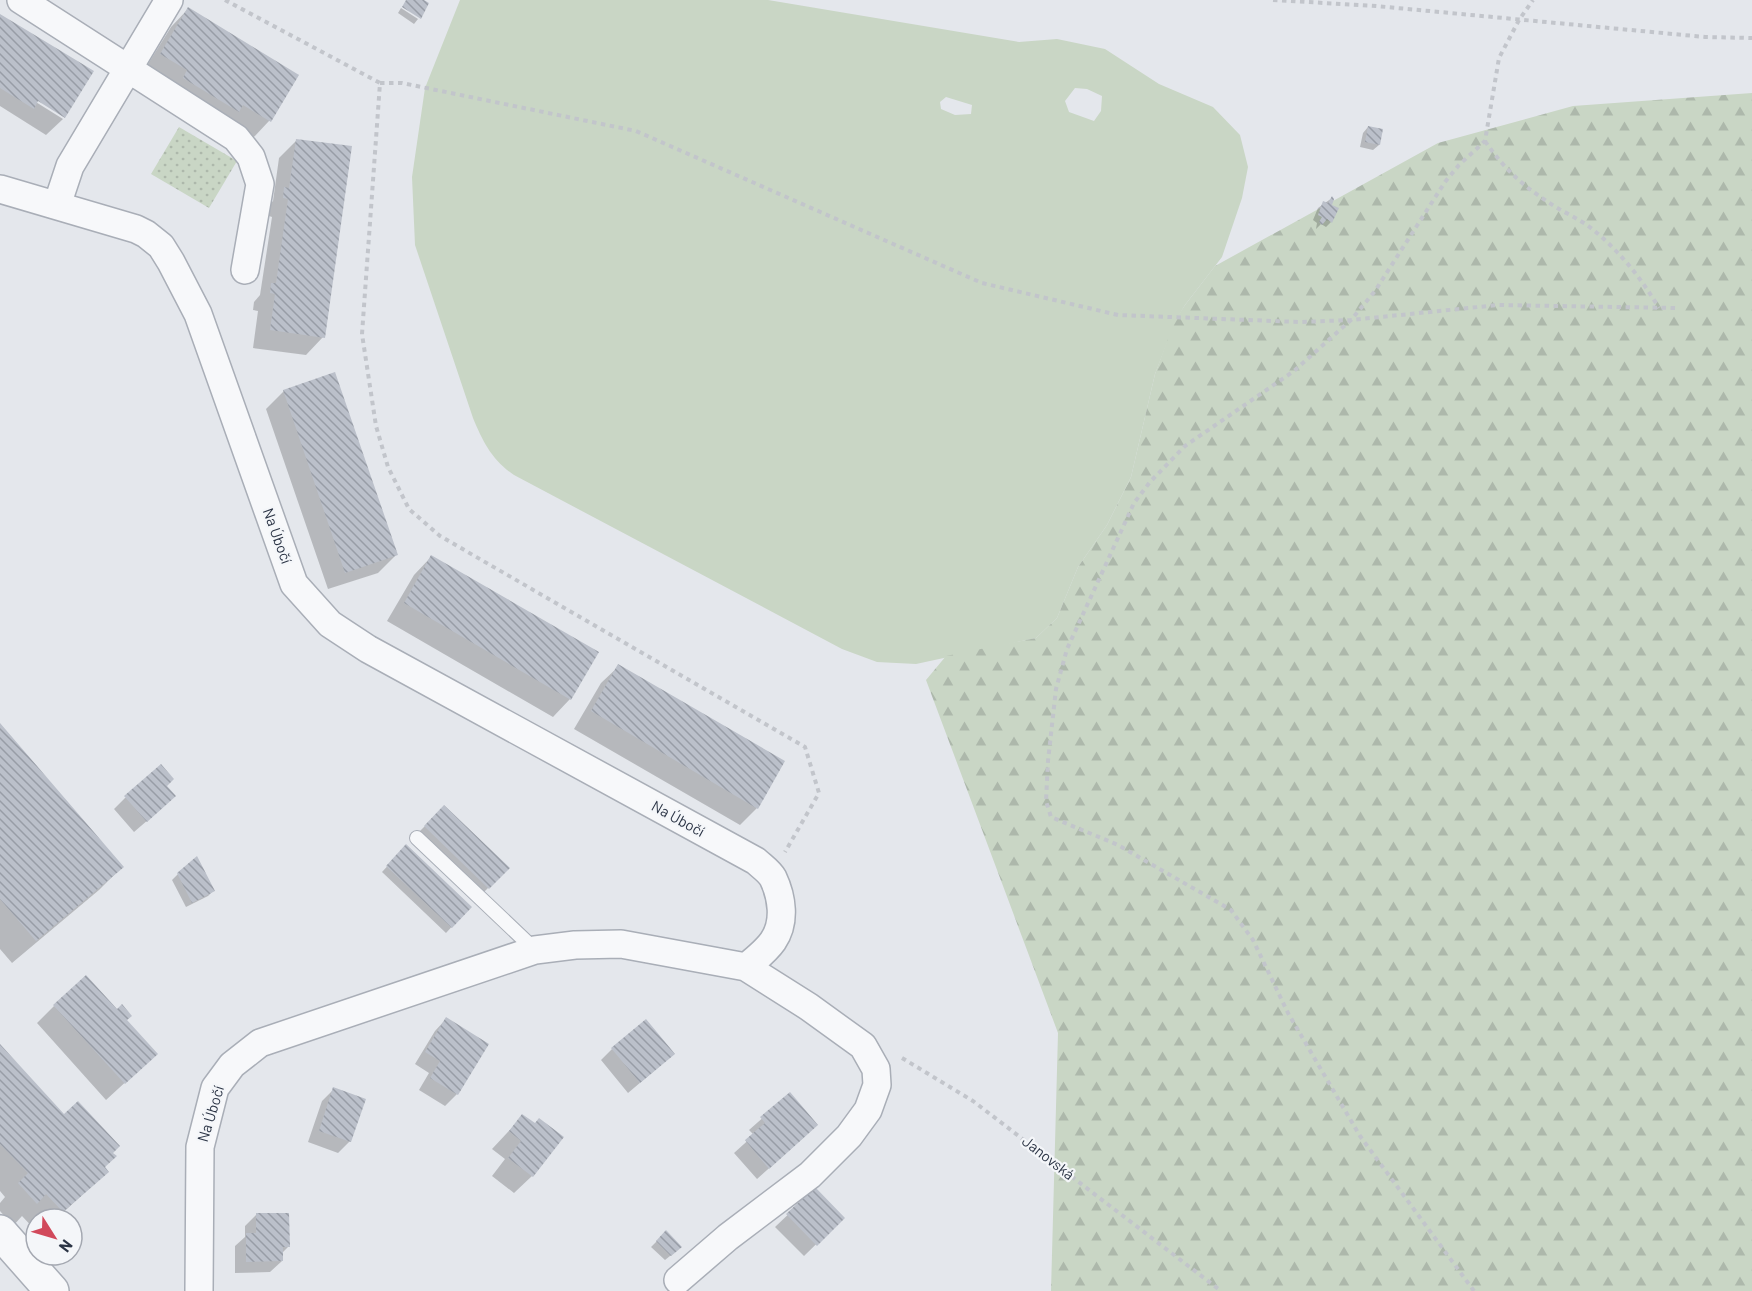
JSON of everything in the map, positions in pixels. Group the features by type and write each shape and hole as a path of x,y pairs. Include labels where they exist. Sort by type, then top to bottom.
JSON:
{"street":[{"path":"21,0 236,138 251,157 260,184 245,270"},
{"path":"57,205 70,166 169,0"},
{"name":"Na Úbočí","path":"0,189 136,229 160,246 198,314 294,584 330,624 368,649 756,861 772,876"},
{"path":"678,1280 728,1237 810,1175 849,1136 868,1110 877,1085 876,1069 863,1046 809,1007 746,967 763,953 774,939 782,916 779,896 772,876"},
{"name":"Na Úbočí","path":"199,1291 200,1147 216,1088 232,1065 260,1043 536,950 575,945 621,944 746,967"},
{"path":"0,1232 52,1291"}],"lane":[{"path":"417,838 536,950"}],"path":[{"path":"225,0 380,82 402,83 636,131 982,283 1118,315 1300,322 1351,320 1498,306 1678,308"},
{"path":"1273,0 1376,6 1705,38 1752,38"},
{"path":"1474,1291 1360,1136 1288,1013 1254,940 1230,910 1118,845 1051,817 1046,801 1056,689 1067,649 1134,503 1150,482 1185,446 1294,371 1351,320 1375,291 1444,182 1458,165 1485,141 1499,58 1519,20 1533,0"},
{"path":"380,82 362,334 376,426 388,467 410,509 440,536 806,747 819,793 772,876"},
{"path":"1485,141 1500,163 1522,183 1611,244 1645,286 1659,308"},
{"name":"Janovská","path":"863,1046 904,1058 973,1101 1221,1291"}],"green space":[{"path":"460,0 768,0 1019,42 1057,39 1105,49 1159,84 1213,107 1240,135 1248,167 1242,198 1222,257 1185,305 1175,322 1155,374 1131,477 1107,525 1078,567 1057,618 1036,638 916,664 877,662 842,649 514,475 494,457 473,418 415,245 412,177 425,88","holes":["1075,88 1087,89 1102,96 1101,111 1094,121 1069,112 1065,101","946,97 972,105 971,114 955,115 941,109 940,102"]},
{"path":"1752,93 1752,1291 1051,1291 1058,1033 926,680 946,656 1036,638 1057,618 1078,567 1107,525 1131,477 1155,374 1174,322 1215,266 1438,143 1573,106"},
{"path":"179,127 237,161 209,208 151,174"}],"building":[{"path":"406,0 424,0 429,3 421,19 402,7"},
{"path":"188,7 299,75 271,122 243,105 239,112 183,78 187,70 160,54"},
{"path":"0,14 94,71 65,118 38,101 34,109 0,88"},
{"path":"1368,126 1383,129 1380,145 1365,142"},
{"path":"296,139 352,146 325,338 270,330 275,294 270,293 271,283 276,283 288,199 283,198 284,187 289,188"},
{"path":"1332,196 1334,199 1332,205 1339,208 1332,223 1327,219 1322,225 1319,222 1322,217 1318,215 1323,201 1328,203"},
{"path":"335,372 398,555 345,573 283,390"},
{"path":"431,555 599,652 571,700 404,603"},
{"path":"618,664 785,761 758,809 591,711"},
{"path":"0,723 124,867 36,941 0,899"},
{"path":"161,764 174,779 167,786 176,796 147,822 124,796"},
{"path":"444,805 510,868 489,889 424,826"},
{"path":"406,844 472,907 452,928 386,866"},
{"path":"197,856 215,891 192,903 177,873"},
{"path":"86,975 117,1009 122,1004 132,1016 127,1020 158,1054 125,1084 53,1005"},
{"path":"446,1017 489,1044 458,1095 430,1078 440,1061 425,1052"},
{"path":"646,1019 675,1054 640,1083 611,1048"},
{"path":"0,1044 64,1114 78,1101 120,1146 113,1153 117,1156 105,1167 109,1172 69,1207 58,1207 46,1194 37,1204 18,1183 28,1173 0,1144"},
{"path":"333,1087 366,1099 351,1142 319,1131"},
{"path":"790,1092 818,1125 769,1169 745,1140 765,1123 760,1117"},
{"path":"522,1114 535,1123 539,1118 564,1137 533,1177 508,1158 521,1141 509,1131"},
{"path":"815,1187 845,1218 817,1246 786,1214"},
{"path":"256,1213 289,1213 290,1247 283,1247 283,1261 246,1262 246,1233 256,1233"},
{"path":"666,1230 682,1247 671,1256 656,1241"}]}
